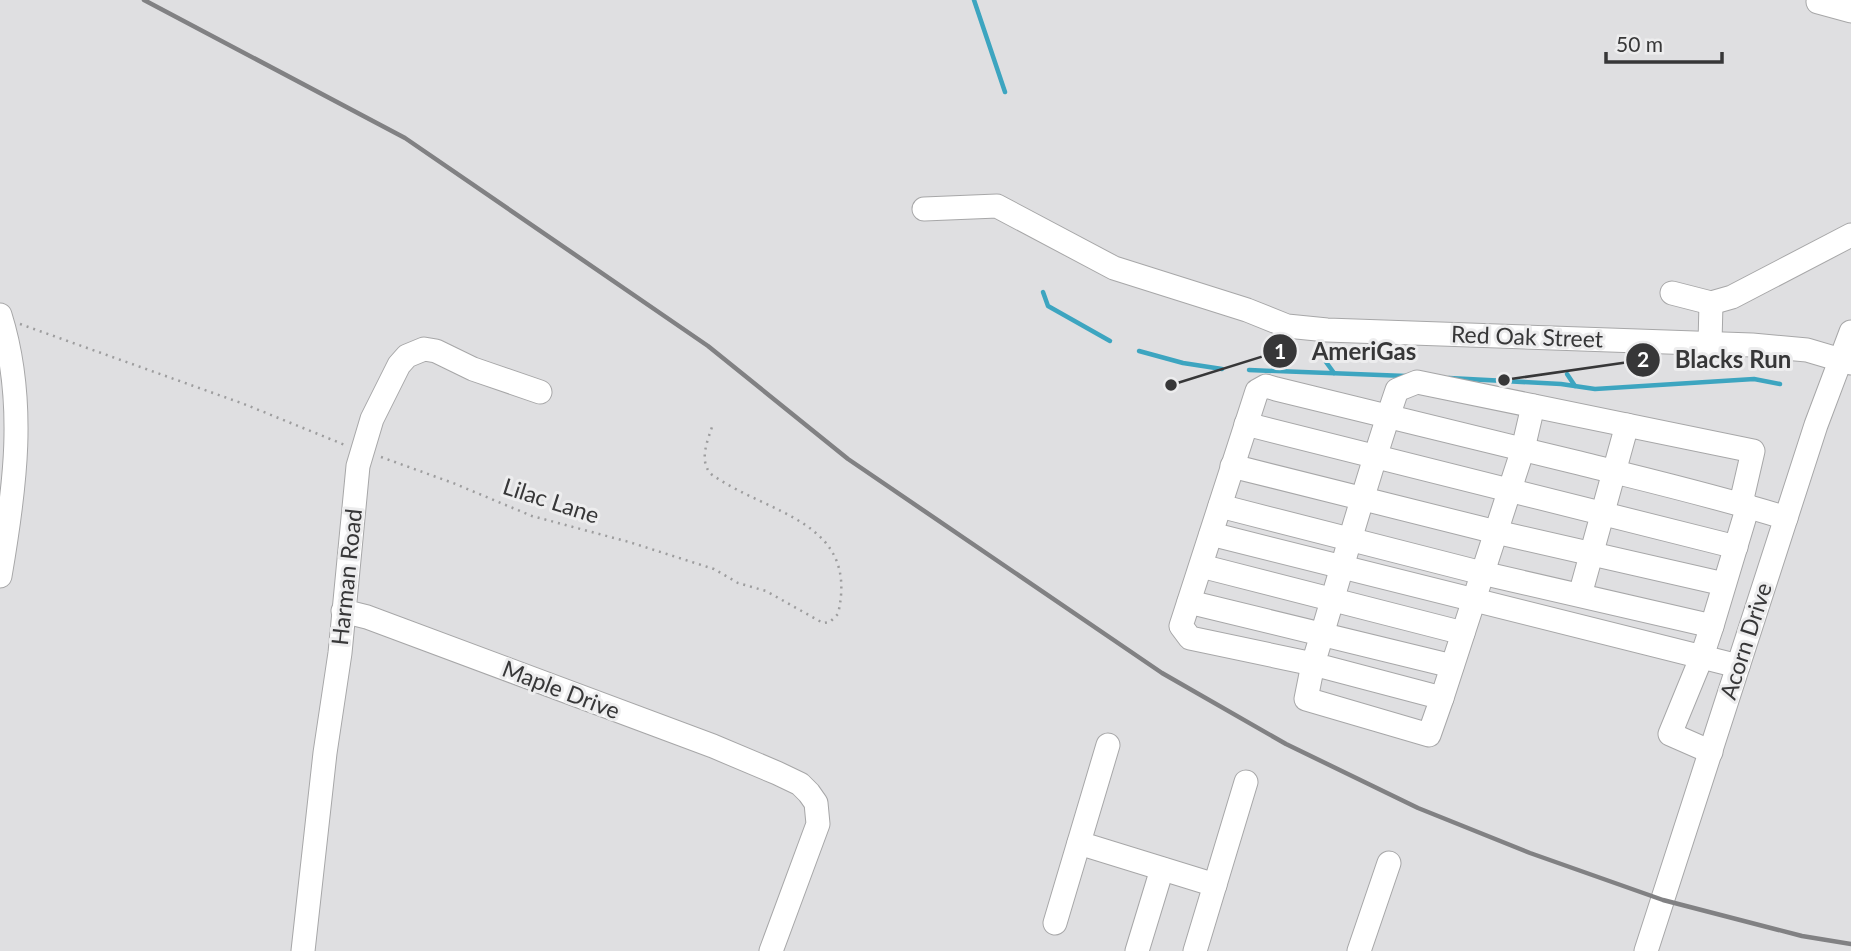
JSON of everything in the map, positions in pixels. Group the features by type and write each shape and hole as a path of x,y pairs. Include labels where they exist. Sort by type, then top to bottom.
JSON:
{"street":[{"path":"1818,2 1851,11"},
{"name":"Red Oak Street","path":"924,209 998,206 1114,268 1247,310 1287,327 1710,343 1807,350 1845,361"},
{"path":"1672,293 1711,303 1732,297 1851,235"},
{"path":"1710,343 1711,303"},
{"path":"0,576 11,513 17,440 16,414 2,320"},
{"name":"Acorn Drive","path":"1646,951 1815,425 1845,361 1851,332"},
{"name":"Harman Road","path":"303,951 361,450 372,419 399,365 416,351 436,351 473,369 540,392"},
{"path":"1533,406 1523,449 1429,734 1306,699 1312,664 1397,390 1418,382 1753,451 1736,547 1702,656 1670,734 1711,752"},
{"path":"1442,698 1312,664 1190,638 1181,626 1257,391 1266,386 1744,505 1786,518"},
{"path":"1246,425 1736,547"},
{"path":"1580,595 1627,425"},
{"path":"1233,466 1496,532 1724,584"},
{"path":"1220,506 1482,573 1712,626"},
{"path":"1211,534 1738,666"},
{"path":"1200,566 1463,633"},
{"path":"1189,602 1452,666"},
{"name":"Maple Drive","path":"343,611 415,634 713,746 800,784 816,803 818,824 771,951"},
{"path":"1055,923 1108,745"},
{"path":"1195,951 1246,782"},
{"path":"1079,843 1215,885"},
{"path":"1359,951 1389,863"},
{"path":"1138,951 1162,869"}],"path":[{"name":"Lilac Lane","path":"2,320 24,325 244,404 334,442 413,467 532,516 629,542 714,569 738,583 766,591 822,623 830,622 838,614 841,581 838,563 831,549 824,539 808,526 711,474 705,464 706,446 712,427"}],"waterway":[{"path":"974,0 1005,92"},
{"path":"1043,292 1048,306 1110,341"},
{"path":"1139,351 1183,363 1222,369"},
{"path":"1326,362 1334,373"},
{"path":"1249,370 1406,376"},
{"path":"1567,374 1575,386"},
{"path":"1449,378 1561,384 1595,389 1754,379 1780,384"}],"railway":[{"path":"144,0 405,138 708,346 848,459 1162,673 1286,744 1418,808 1530,853 1663,900 1802,936 1851,944"}],"place":[{"name":"Blacks Run","path":"1504,380"},
{"name":"AmeriGas","path":"1171,385"}]}
